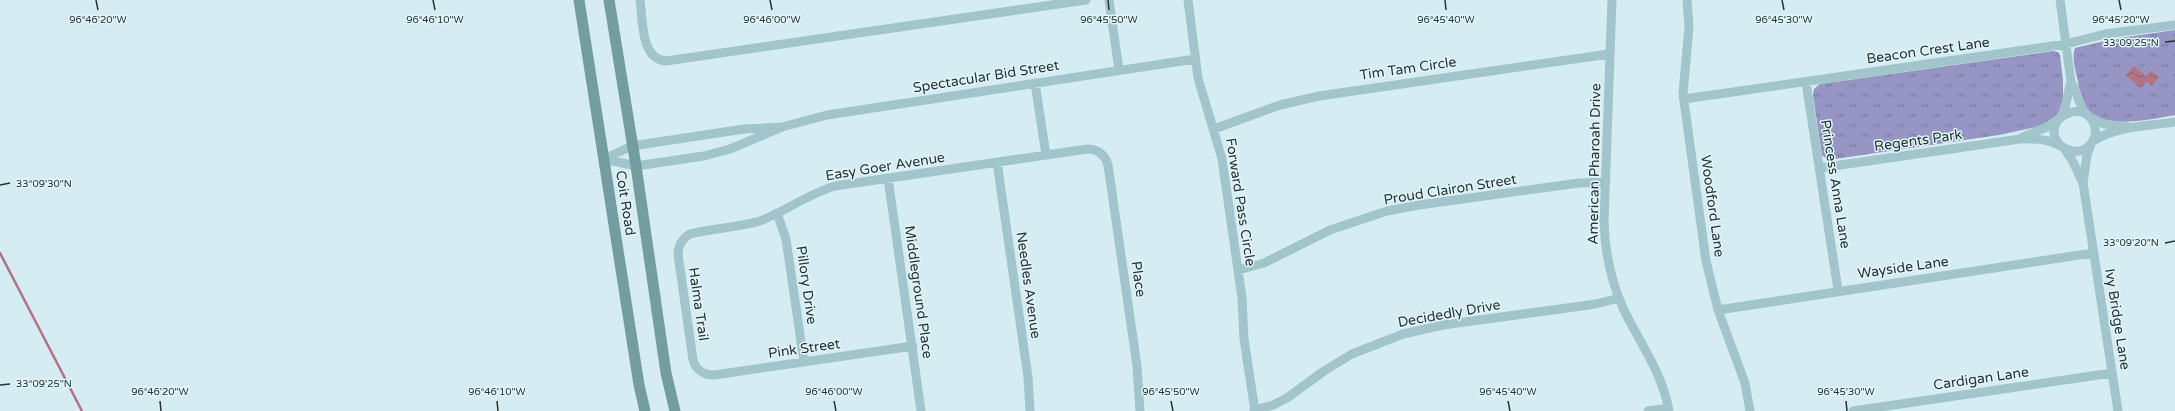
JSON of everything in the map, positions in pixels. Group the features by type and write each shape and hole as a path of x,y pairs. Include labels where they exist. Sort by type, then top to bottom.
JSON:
{"main road":[{"name":"Coit Road","path":"579,0 639,385 645,411"},
{"name":"Coit Road","path":"609,0 636,166 666,373 675,411"}],"street":[{"path":"640,0 646,46 652,56 659,60 667,61 1086,0"},
{"path":"1109,0 1119,70"},
{"name":"Forward Pass Circle","path":"1188,0 1195,59 1201,93 1214,129 1222,159 1242,298 1244,339 1255,410"},
{"name":"American Pharoah Drive","path":"1612,0 1609,54 1606,247 1609,267 1619,298 1655,367 1669,410"},
{"name":"Woodford Lane","path":"1688,0 1689,26 1683,79 1684,100 1706,260 1718,310 1742,373 1750,411"},
{"path":"2060,0 2072,82 2080,105 2095,127 2092,142"},
{"name":"Beacon Crest Lane","path":"1684,100 2066,44 2105,34 2175,24"},
{"name":"Tim Tam Circle","path":"1214,129 1280,105 1319,96 1609,54"},
{"name":"Spectacular Bid Street","path":"604,159 632,146 744,129 782,126 827,115 1195,59"},
{"name":"Princess Anna Lane","path":"1806,82 1838,290"},
{"path":"2072,82 2067,92 2065,110 2060,117 2054,133 2062,147 2078,151 2106,134 2175,122"},
{"path":"1035,83 1046,155"},
{"path":"2060,117 2074,111 2087,115 2102,124 2134,128"},
{"name":"Regents Park","path":"2020,139 2049,126 2060,117"},
{"name":"Spectacular Bid Street","path":"604,159 636,166 717,154 782,126"},
{"name":"Regents Park","path":"1820,168 2020,139 2043,140 2062,147"},
{"name":"Ivy Bridge Lane","path":"2092,142 2087,156 2083,183 2118,411"},
{"name":"Ivy Bridge Lane","path":"2062,147 2072,160 2083,183"},
{"name":"Easy Goer Avenue","path":"682,241 693,233 746,225 777,213 824,189 888,178 1090,149 1101,153"},
{"name":"Place","path":"1101,153 1108,165 1137,366 1140,411"},
{"name":"Needles Avenue","path":"997,162 1028,377 1030,411"},
{"name":"Middleground Place","path":"888,178 921,411"},
{"name":"Proud Clairon Street","path":"1238,270 1264,263 1335,228 1387,211 1579,183 1606,182"},
{"name":"Pillory Drive","path":"777,213 786,239 804,362"},
{"name":"Halma Trail","path":"682,241 678,254 693,360 700,371"},
{"name":"Wayside Lane","path":"1718,310 1838,290 2093,252"},
{"name":"Decidedly Drive","path":"1255,410 1273,405 1287,398 1324,371 1352,354 1403,334 1443,325 1596,304 1619,298"},
{"name":"Pink Street","path":"700,371 714,375 913,346"},
{"name":"Cardigan Lane","path":"1853,411 2112,373"},
{"path":"1648,411 1669,410"}],"green space":[{"path":"2175,30 2175,115 2131,122 2119,122 2098,118 2088,111 2080,94 2074,65 2075,48 2113,39"},
{"path":"2053,51 2058,52 2060,55 2063,80 2063,99 2059,112 2052,120 2041,126 1999,135 1828,160 1822,155 1813,95 1814,89 1820,84"}],"water":[{"path":"2134,66 2146,76 2151,71 2159,77 2152,86 2147,81 2140,88 2126,75"}],"waterway":[{"path":"0,253 82,411"}]}
